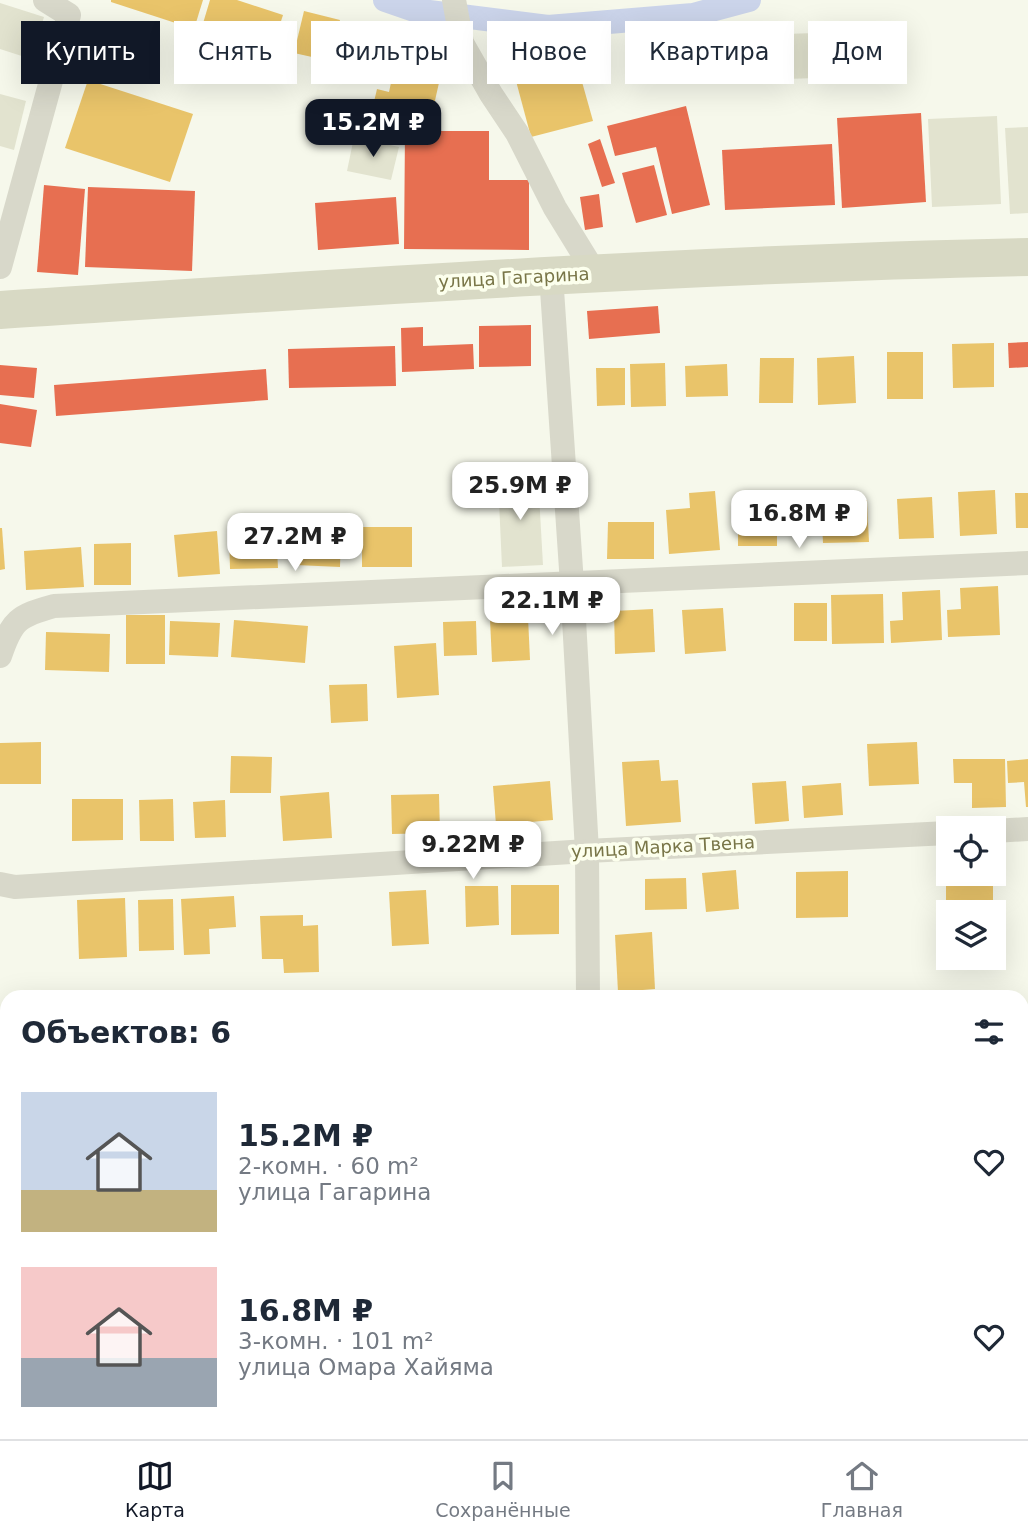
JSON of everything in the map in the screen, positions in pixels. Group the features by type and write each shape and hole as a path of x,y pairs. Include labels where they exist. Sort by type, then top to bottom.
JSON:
{"main road":[{"name":"улица Гагарина","path":"0,310 551,275 829,261 1028,257"}],"street":[{"path":"0,267 69,15 45,0"},
{"path":"454,0 462,43 491,94 517,132 555,208 594,273"},
{"path":"551,275 587,851 588,990"},
{"path":"0,656 8,632 26,614 54,607 1028,562"},
{"path":"1006,830 1028,829"},
{"name":"улица Марка Твена","path":"0,884 15,887 587,851 936,834"}],"building: Жильё":[{"path":"203,0 196,21 174,22 111,2"},
{"path":"210,0 237,0 283,15 281,21 204,21"},
{"path":"304,11 340,20 311,21 311,57 297,54 297,40"},
{"path":"87,84 100,84 193,114 170,182 65,148"},
{"path":"391,84 439,84 431,118 373,106 377,89 389,92"},
{"path":"517,84 583,84 593,121 531,137"},
{"path":"994,343 994,387 953,388 952,344"},
{"path":"887,352 923,352 923,399 887,399"},
{"path":"854,356 856,403 818,405 817,358"},
{"path":"760,358 794,358 793,403 759,403"},
{"path":"665,363 666,406 631,407 630,364"},
{"path":"727,364 728,396 686,397 685,366"},
{"path":"596,368 625,368 625,405 597,406"},
{"path":"995,490 997,534 960,536 958,492"},
{"path":"715,491 720,550 669,554 666,510 690,508 689,493"},
{"path":"1015,493 1028,493 1028,528 1016,528"},
{"path":"932,497 934,538 899,539 897,499"},
{"path":"867,500 869,542 823,543 821,502"},
{"path":"738,511 777,511 777,546 738,546"},
{"path":"608,522 654,522 654,559 607,559"},
{"path":"362,527 412,527 412,567 362,567"},
{"path":"0,528 5,569 0,570"},
{"path":"276,529 278,568 230,569 229,530"},
{"path":"217,531 220,574 178,577 174,535"},
{"path":"297,532 341,534 340,567 296,565"},
{"path":"131,543 131,585 94,585 94,544"},
{"path":"81,547 84,587 26,590 24,551"},
{"path":"998,586 1000,635 948,637 947,610 961,609 960,588"},
{"path":"940,590 942,640 891,643 890,621 903,620 902,592"},
{"path":"883,594 884,643 832,644 831,595"},
{"path":"794,603 827,603 827,641 794,641"},
{"path":"723,608 726,651 685,654 682,610"},
{"path":"653,609 655,652 615,654 614,611"},
{"path":"126,615 165,615 165,664 126,664"},
{"path":"528,617 530,660 492,662 490,619"},
{"path":"234,620 308,626 305,663 231,657"},
{"path":"170,621 220,623 218,657 169,655"},
{"path":"476,621 477,655 444,656 443,622"},
{"path":"46,632 110,634 109,672 45,670"},
{"path":"436,643 439,695 397,698 394,646"},
{"path":"367,684 368,721 331,723 329,685"},
{"path":"41,742 41,784 0,784 0,743"},
{"path":"917,742 919,784 869,786 867,744"},
{"path":"231,756 272,757 271,793 230,793"},
{"path":"953,759 1005,759 1006,807 972,808 972,783 954,783"},
{"path":"1028,759 1026,807 1024,782 1008,783 1007,761"},
{"path":"659,760 661,781 678,780 681,822 626,826 622,762"},
{"path":"550,781 553,820 496,825 493,786"},
{"path":"786,781 789,821 755,824 752,783"},
{"path":"841,783 843,815 804,818 802,786"},
{"path":"329,792 332,838 283,841 280,796"},
{"path":"439,794 440,833 392,834 391,795"},
{"path":"72,799 123,799 123,840 72,841"},
{"path":"173,799 174,841 140,841 139,800"},
{"path":"225,800 226,837 195,838 193,802"},
{"path":"736,870 739,909 706,912 702,873"},
{"path":"848,871 848,917 796,918 796,872"},
{"path":"686,878 687,909 645,910 645,879"},
{"path":"511,885 559,885 559,934 511,935"},
{"path":"465,886 498,886 499,925 466,927"},
{"path":"946,886 993,886 993,900 946,900"},
{"path":"426,890 429,944 392,946 389,892"},
{"path":"234,896 236,927 209,929 210,954 184,955 181,899"},
{"path":"125,898 127,957 79,959 77,900"},
{"path":"173,899 174,950 139,951 138,900"},
{"path":"303,915 303,926 318,925 319,972 284,973 283,959 262,959 260,916"},
{"path":"652,932 655,989 618,990 615,935"}],"building: Торговля":[{"path":"686,106 710,205 672,214 656,147 615,156 607,126"},
{"path":"921,113 926,202 842,208 837,118"},
{"path":"405,131 489,131 489,180 529,180 529,250 404,249"},
{"path":"600,139 615,183 602,187 588,144"},
{"path":"832,144 835,205 725,210 722,150"},
{"path":"654,165 667,215 636,223 622,173"},
{"path":"44,185 85,189 78,275 37,272"},
{"path":"88,187 195,191 192,271 85,267"},
{"path":"599,194 603,227 585,230 580,197"},
{"path":"396,197 399,244 318,250 315,203"},
{"path":"658,306 660,333 589,339 587,311"},
{"path":"531,325 531,366 479,367 479,326"},
{"path":"423,327 423,346 473,344 474,369 402,372 401,328"},
{"path":"1028,342 1028,367 1009,368 1008,343"},
{"path":"395,346 396,386 289,388 288,349"},
{"path":"0,365 37,368 34,398 0,395"},
{"path":"266,369 268,400 56,416 54,385"},
{"path":"0,404 37,410 31,447 0,443"}],"building: Прочее":[{"path":"0,3 44,17 43,21 21,21 21,56 0,49"},
{"path":"808,33 808,78 794,79 794,34"},
{"path":"0,94 26,101 14,150 0,146"},
{"path":"997,116 1001,204 932,207 928,119"},
{"path":"1028,127 1028,213 1010,214 1005,128"},
{"path":"354,137 399,147 391,180 347,171"},
{"path":"538,477 543,565 502,567 498,479"}],"waterway":[{"path":"385,0 414,10 548,27 693,15 749,0"}]}
